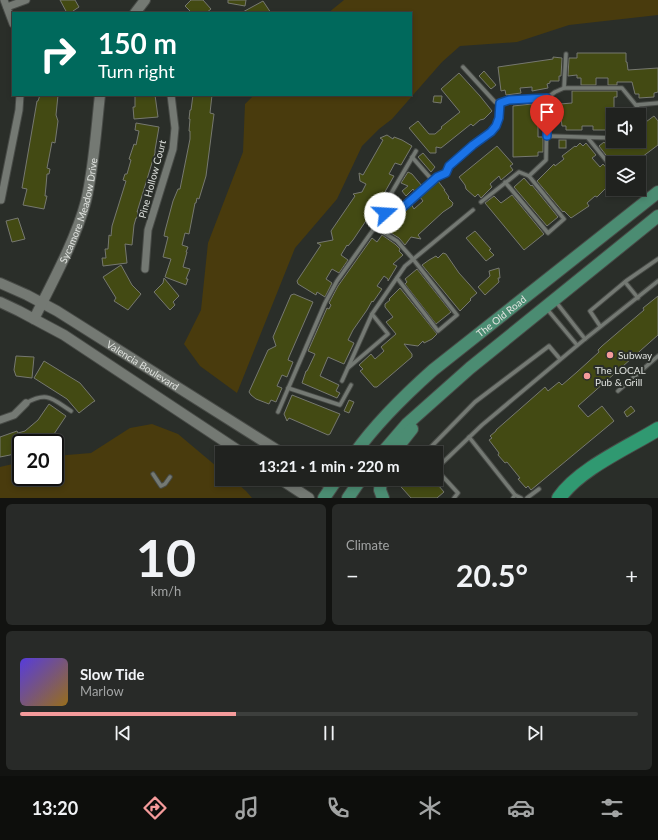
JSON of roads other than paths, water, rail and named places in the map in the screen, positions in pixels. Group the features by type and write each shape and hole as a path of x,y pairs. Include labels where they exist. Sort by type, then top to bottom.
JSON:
{"highway":[{"path":"559,498 578,477 658,430"}],"main road":[{"name":"The Old Road","path":"361,446 390,411 410,390 433,370 658,192"},
{"name":"The Old Road","path":"388,446 407,424 470,368 658,216"},
{"path":"399,446 409,434 425,409"},
{"path":"324,498 332,486"},
{"path":"337,486 348,498 356,486"},
{"path":"380,486 380,490 383,498"}],"street":[{"path":"12,21 5,3 26,0"},
{"path":"136,12 145,0"},
{"path":"1,200 19,110 20,96"},
{"name":"Sycamore Meadow Drive","path":"34,319 74,236 86,201 91,174 100,96"},
{"name":"Pine Hollow Court","path":"145,269 148,230 172,149 175,128 171,96"},
{"name":"Valencia Boulevard","path":"0,283 42,303 271,446"},
{"name":"Valencia Boulevard","path":"0,302 75,342 232,446"},
{"path":"0,420 14,415 26,403"},
{"path":"291,486 309,498"}],"lane":[{"path":"564,88 566,54"},
{"path":"463,67 495,102 500,103 509,100 547,98 564,88 622,88 638,108"},
{"path":"530,176 546,160 547,98"},
{"path":"385,213 402,208 432,181 446,173 449,166 473,145 491,132 496,126 499,118 500,103"},
{"path":"636,105 658,103"},
{"path":"547,136 606,138"},
{"path":"588,138 606,160"},
{"path":"278,412 325,303 337,282 385,213 389,198 416,151"},
{"path":"412,157 432,181"},
{"path":"481,202 505,182 519,172 530,176 564,219 548,233 505,182"},
{"path":"342,381 372,314 405,266 473,210"},
{"path":"375,227 397,241 457,315 438,331 396,278"},
{"path":"600,326 590,311 625,282 658,259"},
{"path":"443,462 560,359 658,281"},
{"path":"625,282 638,298"},
{"path":"550,303 584,339"},
{"path":"550,303 577,345"},
{"path":"347,368 388,334 372,314"},
{"path":"432,446 475,402 549,346 560,359"},
{"path":"618,391 658,356"},
{"path":"288,388 340,405 351,385"},
{"path":"26,403 37,397 45,396 53,399 71,411"},
{"path":"470,437 514,496 521,498"},
{"path":"153,474 161,486 165,484 170,477"},
{"path":"443,477 458,493 454,498"},
{"path":"527,498 539,489"}],"place":[{"name":"Subway","path":"610,355"},
{"name":"The LOCAL Pub & Grill","path":"587,376"}]}
